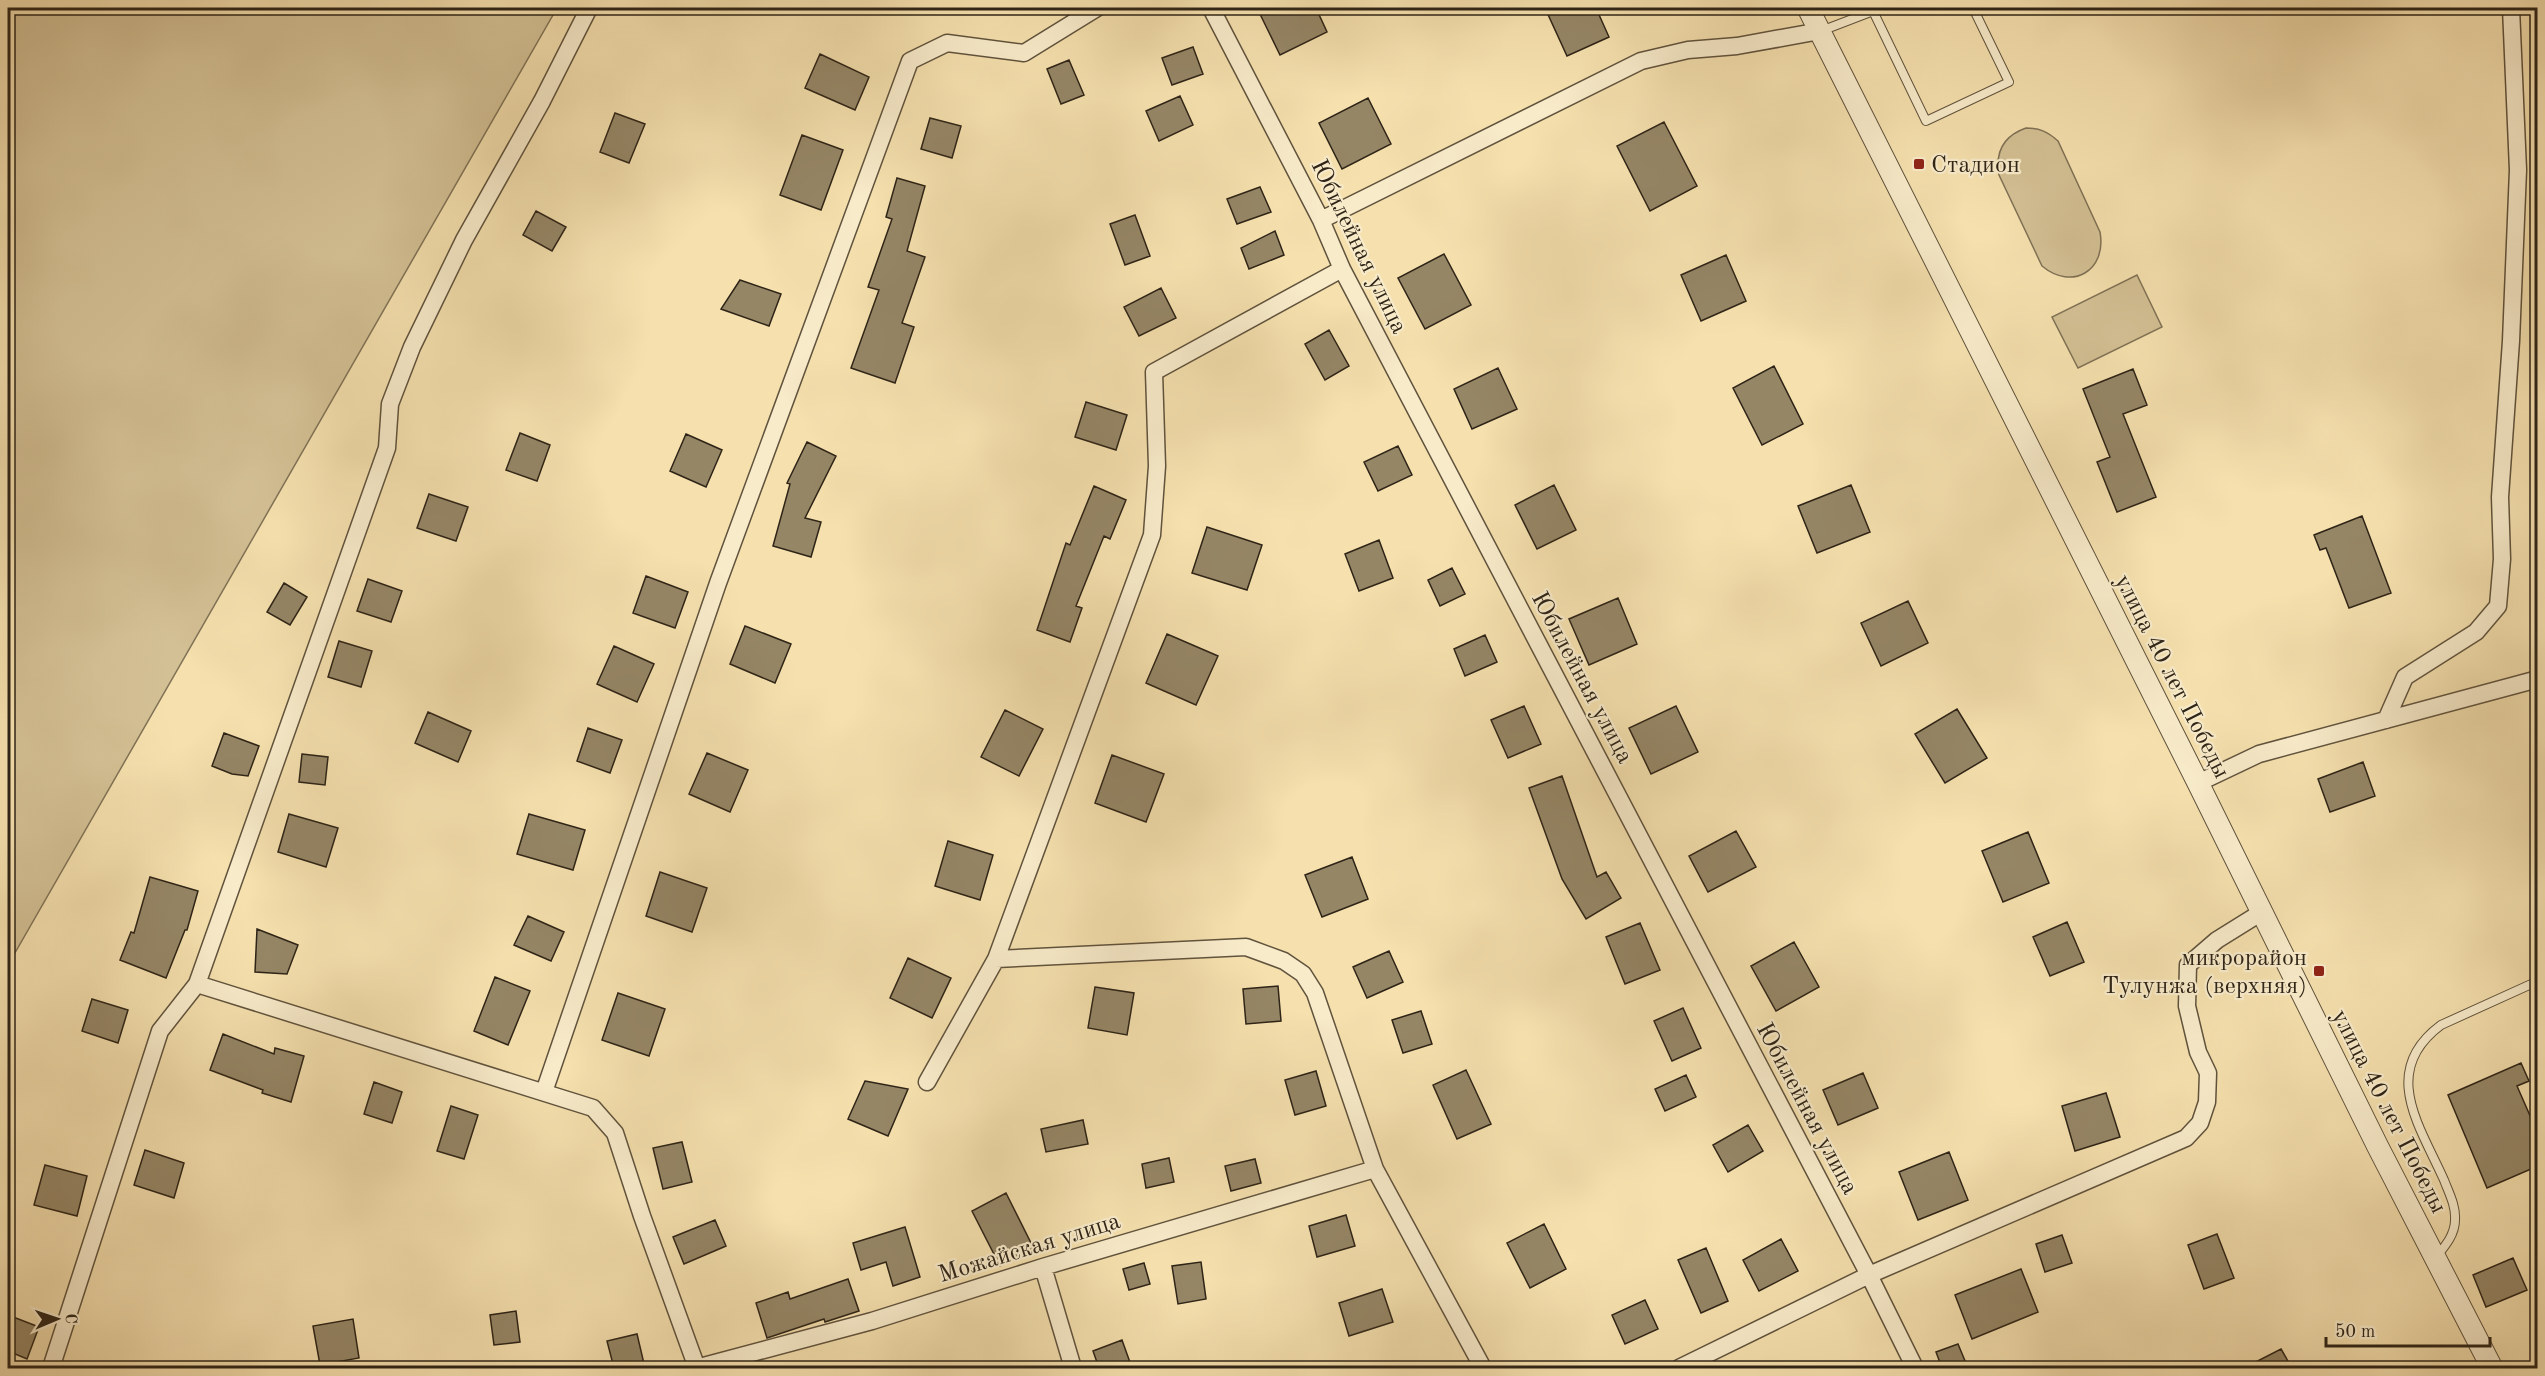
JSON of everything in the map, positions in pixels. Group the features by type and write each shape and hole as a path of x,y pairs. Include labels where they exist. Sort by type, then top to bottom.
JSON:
{"street":[{"path":"51,1368 160,1030 197,984 387,448 390,404 412,347 464,240 542,101 589,8"},
{"path":"544,1092 718,583 910,61 947,44 1024,53 1097,8"},
{"name":"Юбилейная улица","path":"1211,8 1321,220 1342,269 1869,1275 1915,1368"},
{"name":"улица 40 лет Победы","path":"1808,8 2435,1259 2492,1368"},
{"path":"2386,720 2405,677 2476,632 2498,606 2502,559 2500,497 2511,341 2518,181 2516,82 2511,8"},
{"path":"1321,220 1641,61 1688,50 1737,46 1821,31"},
{"path":"927,1082 996,959 1152,535 1157,466 1154,372 1342,269"},
{"path":"2198,783 2259,754 2538,679"},
{"path":"1679,1368 1869,1275 2186,1138 2200,1123 2207,1102 2208,1073 2198,1052 2187,1006 2188,965 2217,940 2262,912"},
{"path":"996,959 1246,947 1284,961 1304,974 1315,993 1375,1169 1483,1368"},
{"path":"197,984 593,1108 615,1133 642,1216 697,1368"},
{"name":"Можайская улица","path":"697,1368 872,1321 1043,1267 1375,1169"},
{"path":"1043,1267 1073,1368"}],"lane":[{"path":"1821,31 1877,9 1926,121 2009,82 1973,8"},
{"path":"2435,1259 2452,1234 2455,1220 2449,1193 2412,1109 2409,1092 2410,1063 2417,1048 2441,1025 2538,981"}],"shaded area":[{"path":"8,8 557,8 8,965"},
{"path":"2026,128 2044,131 2058,141 2100,232 2101,246 2093,266 2085,273 2075,277 2053,273 2042,266 1999,175 1998,159 2002,146 2012,135"},
{"path":"2137,275 2162,327 2078,368 2052,317"}],"building":[{"path":"1257,8 1316,8 1327,32 1280,55"},
{"path":"1545,8 1596,8 1609,37 1567,56"},
{"path":"1193,47 1203,74 1172,85 1162,58"},
{"path":"820,54 869,77 855,110 805,88"},
{"path":"1069,60 1084,95 1061,104 1047,69"},
{"path":"1180,96 1193,125 1159,141 1146,111"},
{"path":"1368,98 1391,144 1342,169 1319,123"},
{"path":"615,113 645,124 629,163 600,152"},
{"path":"930,118 961,126 952,158 921,149"},
{"path":"1664,122 1697,186 1650,211 1617,146"},
{"path":"802,135 843,150 821,210 780,195"},
{"path":"897,178 925,186 907,251 925,257 902,323 914,327 895,383 851,368 879,290 868,287 892,219 886,217"},
{"path":"1260,187 1271,212 1237,224 1227,199"},
{"path":"536,211 566,227 552,251 523,235"},
{"path":"1135,215 1150,256 1125,265 1110,224"},
{"path":"1275,231 1284,255 1249,269 1241,248"},
{"path":"1444,254 1471,305 1425,329 1398,278"},
{"path":"1726,255 1746,301 1701,321 1681,275"},
{"path":"740,280 781,294 769,326 721,309"},
{"path":"1161,288 1176,318 1139,336 1124,307"},
{"path":"1329,330 1349,366 1325,380 1305,344"},
{"path":"1774,366 1803,424 1762,445 1733,388"},
{"path":"1498,368 1517,409 1472,429 1454,389"},
{"path":"2133,369 2147,405 2123,414 2156,497 2117,512 2097,462 2110,457 2083,389"},
{"path":"1086,402 1127,415 1116,450 1075,437"},
{"path":"520,433 550,445 537,481 506,470"},
{"path":"686,434 722,450 706,487 670,471"},
{"path":"807,442 836,456 805,518 821,522 811,557 773,546 790,484 787,483"},
{"path":"1398,446 1412,475 1378,491 1364,462"},
{"path":"1554,485 1576,530 1537,549 1515,505"},
{"path":"1851,485 1870,532 1817,553 1798,506"},
{"path":"1094,486 1126,500 1110,539 1104,536 1076,606 1082,608 1070,642 1037,630 1066,543 1070,545"},
{"path":"429,494 468,507 456,541 417,528"},
{"path":"2362,516 2391,593 2349,608 2326,548 2320,550 2314,535"},
{"path":"1207,527 1262,545 1247,590 1192,573"},
{"path":"1379,540 1393,578 1359,591 1345,554"},
{"path":"1452,568 1465,594 1440,606 1428,580"},
{"path":"646,576 688,592 675,628 633,613"},
{"path":"368,579 402,591 391,622 357,611"},
{"path":"284,583 307,597 290,625 267,612"},
{"path":"1618,598 1637,644 1589,665 1569,619"},
{"path":"1908,601 1928,643 1881,666 1861,623"},
{"path":"745,626 791,644 775,683 730,664"},
{"path":"1167,634 1218,656 1196,705 1146,683"},
{"path":"1485,635 1497,662 1465,676 1454,649"},
{"path":"339,641 372,651 361,687 328,677"},
{"path":"614,646 654,664 637,702 597,684"},
{"path":"1524,706 1541,744 1508,758 1491,720"},
{"path":"1676,706 1698,752 1651,774 1629,728"},
{"path":"1957,709 1987,758 1945,783 1915,734"},
{"path":"1005,710 1043,729 1019,776 981,757"},
{"path":"428,712 471,731 458,762 415,743"},
{"path":"588,728 622,740 610,773 577,761"},
{"path":"224,733 259,746 248,776 232,774 212,766"},
{"path":"707,753 748,770 730,812 689,794"},
{"path":"302,754 328,757 325,785 299,782"},
{"path":"1112,755 1164,774 1146,822 1095,803"},
{"path":"2363,762 2375,796 2330,812 2318,779"},
{"path":"1562,776 1597,877 1606,872 1621,898 1586,919 1562,879 1529,788"},
{"path":"289,814 338,828 326,867 278,852"},
{"path":"529,814 585,830 573,870 517,854"},
{"path":"1736,831 1756,867 1708,892 1689,856"},
{"path":"2028,832 2049,883 2003,902 1982,851"},
{"path":"948,841 993,855 980,900 935,886"},
{"path":"1352,857 1368,899 1322,917 1305,875"},
{"path":"660,872 707,888 692,932 646,916"},
{"path":"150,877 198,891 187,930 185,930 166,978 120,960 131,932 134,933"},
{"path":"528,916 564,932 551,961 514,945"},
{"path":"2067,922 2084,962 2050,976 2033,937"},
{"path":"1640,923 1660,970 1625,984 1606,937"},
{"path":"257,929 298,945 287,974 255,972"},
{"path":"1794,942 1819,987 1776,1011 1751,966"},
{"path":"1389,951 1403,982 1367,998 1353,967"},
{"path":"908,958 951,978 932,1018 890,998"},
{"path":"495,977 530,991 508,1045 474,1031"},
{"path":"1278,986 1281,1021 1246,1024 1243,989"},
{"path":"1095,987 1134,993 1127,1035 1088,1028"},
{"path":"618,993 665,1009 649,1056 602,1040"},
{"path":"92,999 128,1010 118,1043 82,1031"},
{"path":"1683,1008 1701,1048 1672,1061 1654,1021"},
{"path":"1421,1011 1432,1044 1403,1053 1392,1020"},
{"path":"223,1034 274,1054 275,1048 304,1056 291,1102 262,1093 263,1090 210,1070"},
{"path":"2521,1063 2529,1081 2517,1086 2538,1134 2538,1166 2487,1188 2448,1095"},
{"path":"1466,1070 1491,1124 1457,1139 1433,1085"},
{"path":"1316,1071 1326,1106 1295,1115 1285,1080"},
{"path":"1863,1073 1878,1108 1838,1125 1823,1090"},
{"path":"1686,1075 1696,1097 1665,1111 1655,1089"},
{"path":"865,1081 908,1089 888,1136 848,1119"},
{"path":"374,1082 402,1092 392,1123 364,1114"},
{"path":"2106,1093 2120,1137 2075,1151 2062,1106"},
{"path":"451,1106 478,1115 464,1159 437,1151"},
{"path":"1083,1120 1088,1144 1046,1152 1041,1129"},
{"path":"1748,1125 1763,1151 1728,1172 1713,1145"},
{"path":"682,1142 692,1182 663,1189 653,1148"},
{"path":"145,1150 184,1163 174,1198 134,1185"},
{"path":"1949,1152 1968,1200 1918,1220 1899,1172"},
{"path":"1169,1158 1174,1182 1146,1188 1142,1164"},
{"path":"1255,1159 1261,1183 1231,1191 1225,1166"},
{"path":"45,1165 87,1176 77,1216 34,1205"},
{"path":"1006,1193 1034,1249 1000,1266 972,1211"},
{"path":"1346,1215 1355,1246 1317,1257 1309,1226"},
{"path":"715,1220 726,1246 684,1264 673,1237"},
{"path":"1544,1224 1566,1269 1530,1288 1507,1243"},
{"path":"905,1227 920,1277 893,1286 886,1262 861,1270 853,1243"},
{"path":"2217,1234 2234,1278 2204,1289 2188,1245"},
{"path":"2062,1235 2072,1263 2045,1272 2036,1244"},
{"path":"1781,1239 1798,1271 1759,1291 1743,1260"},
{"path":"1706,1248 1728,1301 1701,1313 1678,1260"},
{"path":"2513,1258 2527,1290 2486,1307 2473,1275"},
{"path":"1201,1262 1206,1299 1178,1304 1172,1266"},
{"path":"1144,1263 1150,1284 1129,1290 1123,1269"},
{"path":"2021,1269 2038,1312 1972,1339 1955,1295"},
{"path":"848,1279 859,1311 825,1322 824,1319 767,1338 756,1303 788,1292 790,1299"},
{"path":"1382,1289 1393,1322 1349,1336 1339,1303"},
{"path":"1645,1300 1658,1329 1625,1344 1612,1315"},
{"path":"516,1311 520,1342 494,1345 490,1315"},
{"path":"8,1315 39,1327 27,1359 8,1351"},
{"path":"353,1319 359,1358 320,1365 313,1326"},
{"path":"637,1334 645,1368 614,1368 607,1341"},
{"path":"1122,1340 1132,1368 1099,1368 1093,1351"},
{"path":"1958,1344 1968,1368 1942,1368 1936,1352"},
{"path":"2281,1349 2292,1368 2244,1368"}],"place":[{"name":"Стадион","path":"1919,164"},
{"name":"микрорайон Тулунжа (верхняя)","path":"2319,971"}]}
